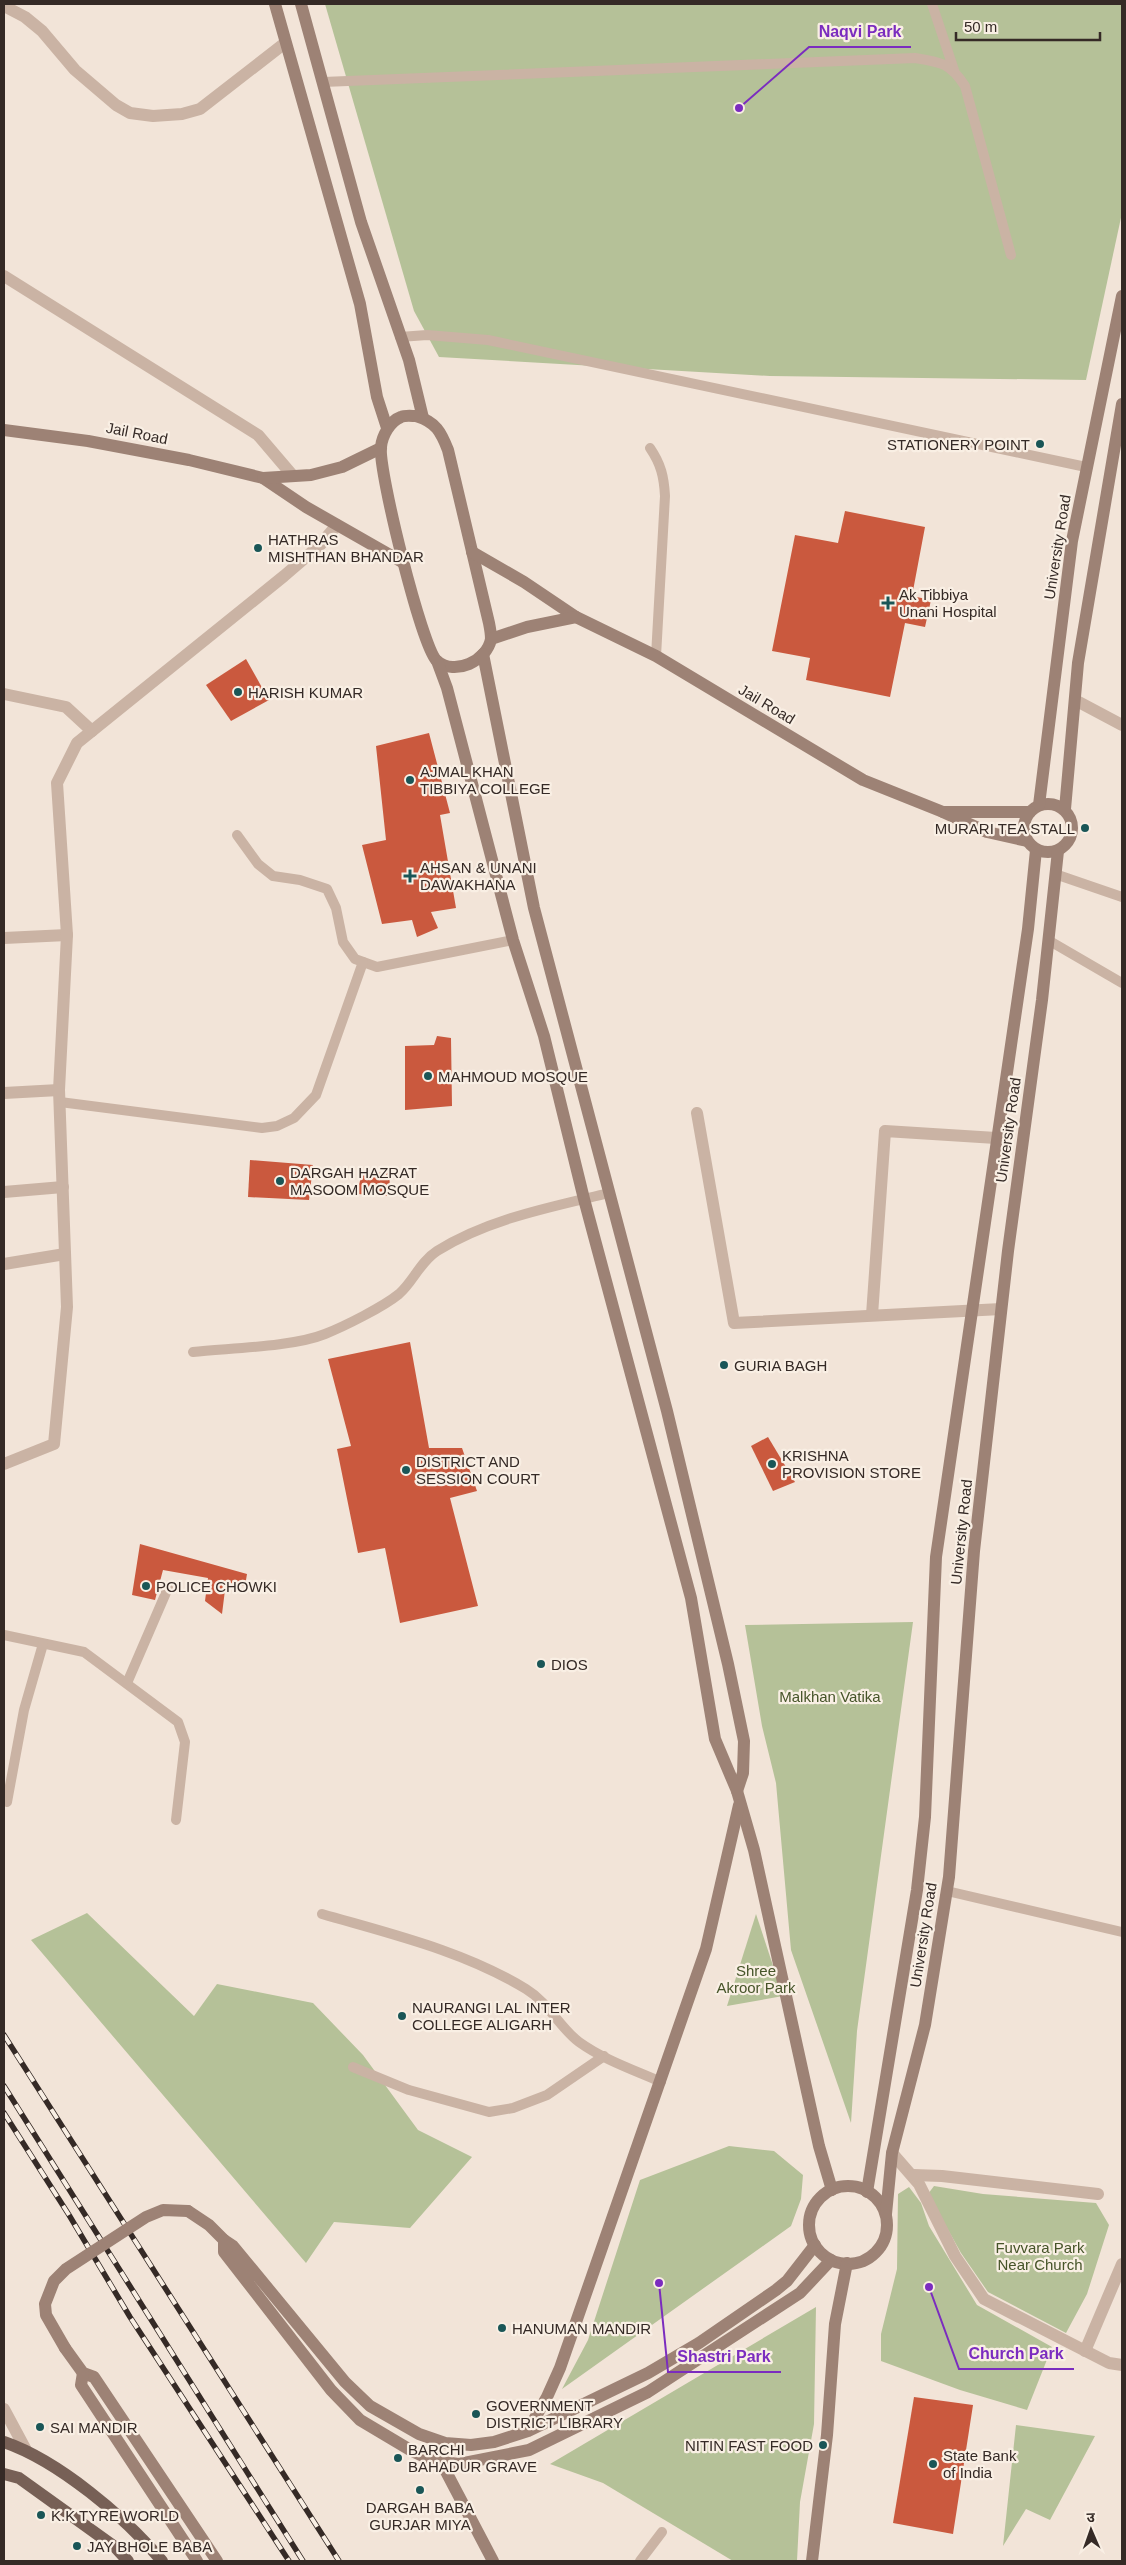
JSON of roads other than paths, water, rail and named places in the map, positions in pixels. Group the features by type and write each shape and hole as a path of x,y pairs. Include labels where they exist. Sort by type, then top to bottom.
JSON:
{"main road":[{"path":"275,4 360,304 376,397 387,428"},
{"path":"301,4 361,222 415,381 423,418"},
{"name":"University Road","path":"1035,808 1072,541 1122,296"},
{"path":"1064,809 1080,653 1122,404"},
{"path":"437,661 453,667 470,664 484,654 491,639 489,624 448,450 441,432 431,421 423,418 401,417 387,428 381,448 384,476 404,563 424,639 437,661 447,688 513,940 544,1036 584,1199 690,1598 715,1738 737,1791 754,1850 819,2146 832,2190"},
{"name":"Jail Road","path":"4,430 116,446 189,460 263,478 311,475 342,467 381,448"},
{"name":"Jail Road","path":"263,478 337,525 404,563"},
{"name":"Jail Road","path":"472,552 576,617 656,656 863,780 987,832 1032,845"},
{"path":"491,639 527,627 576,617"},
{"path":"484,654 534,908 669,1421 728,1664 744,1741 743,1773 737,1791"},
{"path":"1052,804 1064,809 1073,824 1070,840 1058,851 1047,853 1032,845 1024,832 1025,821 1035,808 1052,804"},
{"name":"Jail Road","path":"943,812 1035,808"},
{"name":"University Road","path":"868,2192 918,1881 925,1817 936,1557 1028,929 1032,845"},
{"name":"University Road","path":"886,2214 892,2153 925,2025 947,1891 974,1552 1001,1309 1058,851"},
{"path":"528,2431 548,2397 560,2368 706,1949 740,1804"},
{"path":"839,2186 859,2187 877,2198 886,2214 886,2236 875,2254 857,2263 836,2263 819,2252 809,2234 810,2213 821,2196 832,2190 839,2186"},
{"path":"217,2561 94,2378 83,2373 65,2348 46,2315 45,2304 54,2281 66,2269 146,2217 163,2210 188,2210 209,2224 224,2240 233,2246 345,2382 370,2406 419,2434 445,2443 471,2445 494,2442 528,2431 648,2374 699,2343 776,2290 792,2275 815,2245"},
{"path":"224,2240 224,2252 331,2390 360,2420 383,2436 412,2451 441,2462 459,2464 529,2450 648,2392 800,2293 832,2260"},
{"path":"812,2561 827,2435 836,2324 847,2263"},
{"path":"83,2373 81,2385 197,2561"},
{"path":"4,2442 26,2450 90,2493 142,2537 162,2561"},
{"path":"441,2462 493,2561"},
{"path":"4,2474 19,2478 115,2547 128,2561"}],"street":[{"path":"4,6 25,17 42,31 75,70 116,105 130,113 153,116 182,114 200,109 286,43"},
{"path":"4,276 258,435 293,476"},
{"path":"4,1464 54,1444 68,1307 60,1096 67,935 57,783 77,743 284,576 320,545 337,525"},
{"path":"4,694 66,707 92,731"},
{"path":"1075,700 1122,725"},
{"path":"4,938 67,935"},
{"path":"4,1093 60,1096"},
{"path":"697,1113 734,1323 1001,1309"},
{"path":"872,1315 885,1131 996,1138"},
{"path":"4,1192 63,1187"},
{"path":"4,1264 65,1254"},
{"path":"892,2153 913,2175 955,2256 984,2300 1109,2362 1122,2366"},
{"path":"913,2175 942,2176 1098,2194"},
{"path":"1085,2350 1122,2264"},
{"path":"4,2409 26,2450"}],"lane":[{"path":"932,4 954,70 965,86 1011,255"},
{"path":"324,82 915,58 940,62 954,70"},
{"path":"400,337 427,335 497,342 1086,467"},
{"path":"650,448 659,462 664,478 665,496 656,656"},
{"path":"237,835 258,864 273,876 300,880 327,889 336,908 343,942 355,959 377,967 513,940"},
{"path":"1055,874 1122,897"},
{"path":"1048,940 1122,983"},
{"path":"60,1096 262,1128 277,1126 294,1118 316,1095 363,962"},
{"path":"193,1352 301,1340 324,1334 400,1293 435,1252 538,1209 609,1193"},
{"path":"127,1683 168,1588"},
{"path":"4,1636 84,1652 178,1722 186,1742 176,1820"},
{"path":"7,1802 24,1710 43,1644"},
{"path":"947,1891 1122,1932"},
{"path":"322,1914 434,1947 525,1988 542,2001 578,2041 604,2056 661,2082"},
{"path":"353,2067 409,2090 489,2112 514,2108 547,2095 604,2056"},
{"path":"640,2561 662,2532"}],"railway":[{"path":"4,2035 339,2561"},
{"path":"4,2086 303,2561"},
{"path":"4,2113 69,2215 130,2317 289,2561"}],"place":[{"name":"Naqvi Park","path":"739,108"},
{"name":"STATIONERY POINT","path":"1040,444"},
{"name":"HATHRAS MISHTHAN BHANDAR","path":"258,548"},
{"name":"Ak Tibbiya Unani Hospital","path":"888,603"},
{"name":"HARISH KUMAR","path":"238,692"},
{"name":"AJMAL KHAN TIBBIYA COLLEGE","path":"410,780"},
{"name":"MURARI TEA STALL","path":"1085,828"},
{"name":"AHSAN & UNANI DAWAKHANA","path":"410,876"},
{"name":"MAHMOUD MOSQUE","path":"428,1076"},
{"name":"DARGAH HAZRAT MASOOM MOSQUE","path":"280,1181"},
{"name":"GURIA BAGH","path":"724,1365"},
{"name":"KRISHNA PROVISION STORE","path":"772,1464"},
{"name":"DISTRICT AND SESSION COURT","path":"406,1470"},
{"name":"POLICE CHOWKI","path":"146,1586"},
{"name":"DIOS","path":"541,1664"},
{"name":"NAURANGI LAL INTER COLLEGE ALIGARH","path":"402,2016"},
{"name":"Shastri Park","path":"659,2283"},
{"name":"Church Park","path":"929,2287"},
{"name":"HANUMAN MANDIR","path":"502,2328"},
{"name":"GOVERNMENT DISTRICT LIBRARY","path":"476,2414"},
{"name":"SAI MANDIR","path":"40,2427"},
{"name":"NITIN FAST FOOD","path":"823,2445"},
{"name":"BARCHI BAHADUR GRAVE","path":"398,2458"},
{"name":"State Bank of India","path":"933,2464"},
{"name":"DARGAH BABA GURJAR MIYA","path":"420,2490"},
{"name":"K.K TYRE WORLD","path":"41,2515"},
{"name":"JAY BHOLE BABA","path":"77,2546"}],"park label":[{"name":"Malkhan Vatika","path":"830,1696"},
{"name":"Shree Akroor Park","path":"756,1978"},
{"name":"Fuvvara Park Near Church","path":"1040,2256"}]}
